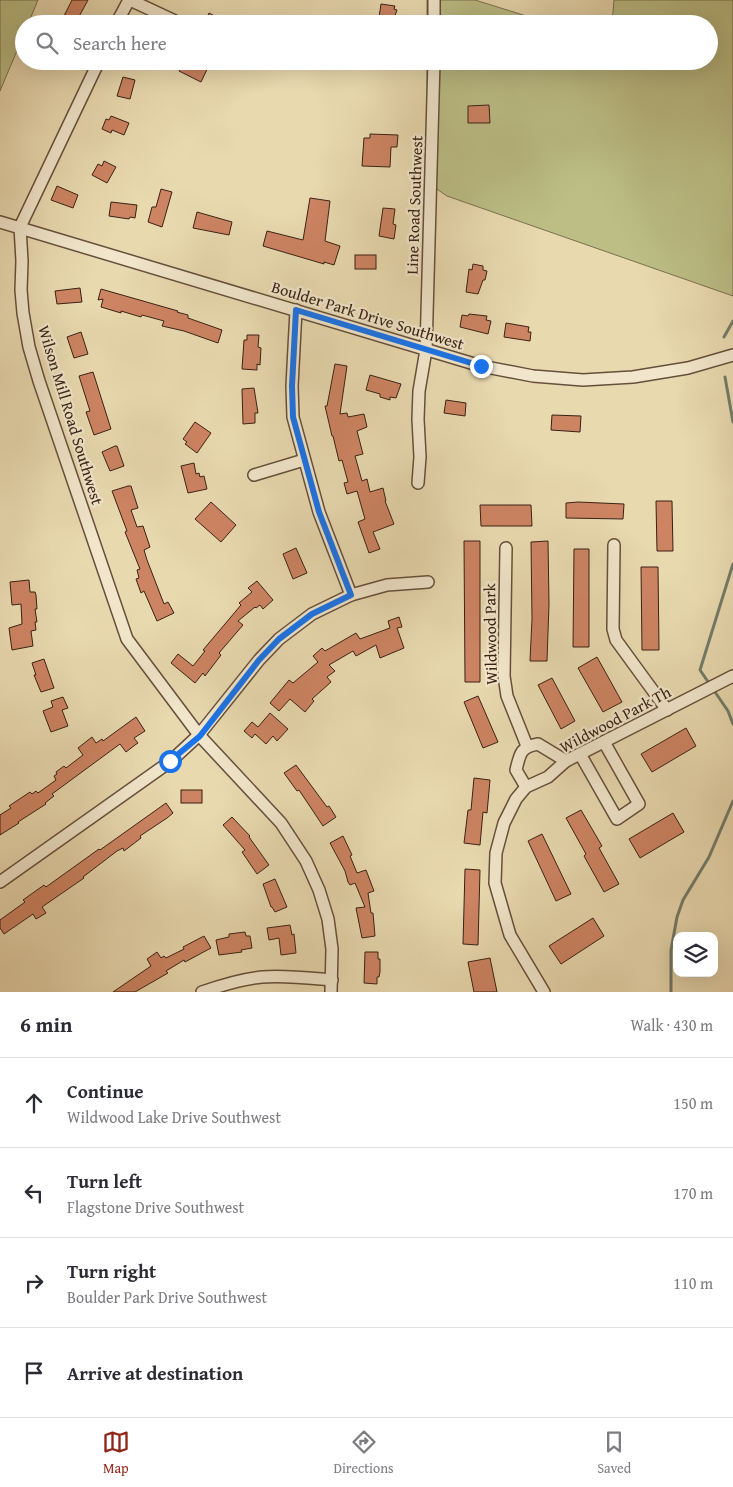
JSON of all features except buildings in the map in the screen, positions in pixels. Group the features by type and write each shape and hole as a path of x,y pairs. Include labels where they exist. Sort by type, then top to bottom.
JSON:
{"street":[{"path":"121,15 130,0 162,15"},
{"path":"434,0 434,15"},
{"name":"Wilson Mill Road Southwest","path":"95,70 20,227 21,290 23,313 30,347 39,381 127,639 200,736 281,823 306,862 319,890 328,919 332,949 331,992"},
{"name":"Line Road Southwest","path":"418,483 420,457 418,410 426,350 434,70"},
{"name":"Boulder Park Drive Southwest","path":"0,222 489,368 533,376 583,380 633,377 688,368 733,356"},
{"path":"296,310 292,386 293,417 319,512 351,595"},
{"path":"254,475 304,460"},
{"path":"614,545 613,629 616,640 667,710"},
{"name":"Wildwood Park","path":"506,548 504,676 507,696 527,746"},
{"path":"0,882 170,761 200,736 259,660 279,639 312,614 351,595 387,585 428,582"},
{"name":"Wildwood Park Th","path":"544,992 510,935 495,883 496,853 504,823 516,799 526,788 548,777 566,761 733,676"},
{"path":"580,754 617,819 639,804 604,742"},
{"path":"526,788 516,770 520,753 527,746 538,744 566,761"},
{"path":"202,992 231,982 263,977 287,976 332,980"}],"green space":[{"path":"0,0 38,0 32,15 15,15 15,55 0,91"},
{"path":"427,0 475,0 523,15 427,15"},
{"path":"614,0 733,0 733,296 447,196 428,183 427,70 718,70 718,15 613,15"}],"waterway":[{"path":"724,337 733,321"},
{"path":"725,377 733,422"},
{"path":"733,564 700,670 728,711 733,724"},
{"path":"671,992 671,950 677,917 683,900 709,857 733,801"}],"route":[{"path":"170,761 200,736 259,660 279,639 312,614 351,595 319,512 293,417 292,386 296,310 481,366"}]}
